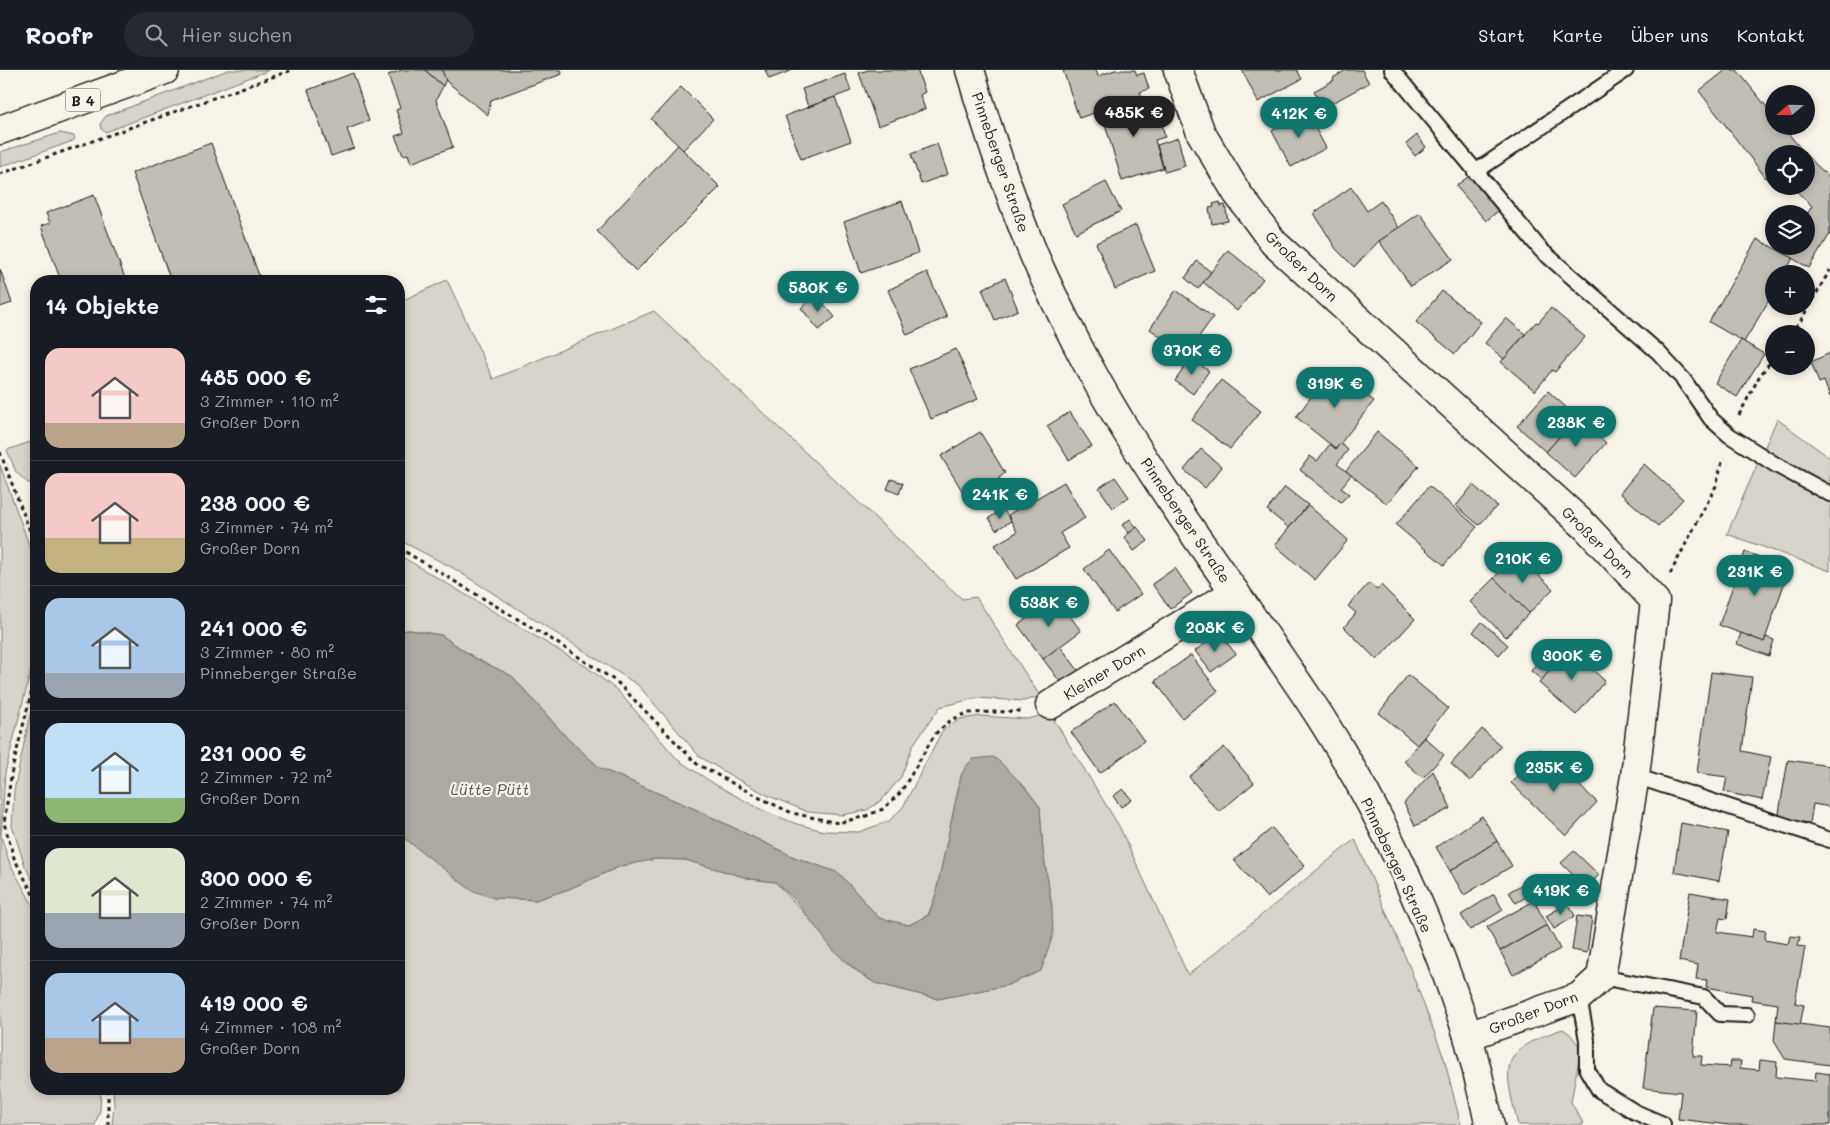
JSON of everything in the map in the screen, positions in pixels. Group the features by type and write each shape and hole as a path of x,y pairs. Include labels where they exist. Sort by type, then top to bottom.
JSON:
{"street":[{"name":"B 4","path":"0,130 132,76 166,70"},
{"name":"Pinneberger Straße","path":"970,70 995,154 1033,253 1082,353 1140,453 1319,716 1361,788 1405,874 1443,965 1468,1036 1490,1125"},
{"name":"Großer Dorn","path":"1178,70 1200,133 1237,193 1274,243 1586,527 1655,601"},
{"name":"Kleiner Dorn","path":"1050,705 1235,592"},
{"path":"1601,977 1635,776 1655,601"},
{"name":"Großer Dorn","path":"1468,1036 1578,997 1601,977"}],"lane":[{"path":"1392,70 1541,250 1658,352 1683,379 1711,419 1729,436 1776,465 1830,494"},
{"path":"1475,172 1626,70"},
{"path":"1635,776 1830,840"},
{"path":"1601,977 1704,997 1720,1014 1747,1015"},
{"path":"1578,997 1587,1040 1587,1070 1599,1090 1635,1112 1663,1124"}],"path":[{"path":"0,174 292,70"},
{"path":"1797,325 1830,270"},
{"path":"1655,601 1716,486 1729,436 1765,369"},
{"path":"0,452 30,531"},
{"path":"405,552 551,638 617,682 696,764 758,798 792,813 813,818 838,823 866,816 883,809 900,792 935,734 951,720 968,713 1024,711 1050,705"},
{"path":"30,698 12,770 4,823 14,858 30,889"},
{"path":"108,1095 108,1125"}],"shaded area":[{"path":"228,70 270,70 108,131 105,132 101,129 100,124 106,116"},
{"path":"60,133 74,136 75,139 0,167 0,152"},
{"path":"447,280 493,379 654,311 962,599 976,597 1040,696 1024,701 976,698 940,707 913,745 901,777 882,800 867,810 842,815 808,812 769,796 700,757 638,685 453,568 405,543 405,299"},
{"path":"1777,419 1830,458 1830,571 1727,534"},
{"path":"30,442 30,483 16,472 7,450"},
{"path":"0,465 30,548 30,674 5,773 1,836 10,864 30,900 30,1095 101,1095 100,1110 95,1125 0,1125"},
{"path":"405,559 587,667 618,691 678,760 716,785 762,810 797,824 824,831 859,832 889,821 903,807 942,731 960,719 981,716 1028,719 1050,713 1119,826 1188,975 1355,839 1410,968 1444,1058 1461,1125 112,1125 113,1095 405,1095 405,839 455,877 494,898 536,900 569,889 621,866 656,859 685,860 751,879 775,882 810,919 845,962 862,975 875,983 938,999 1008,985 1052,907 1043,851 1040,807 1024,786 1000,762 966,766 961,776 935,897 928,915 909,925 879,918 839,873 794,857 697,810 600,768 568,739 512,676 475,658 441,635 405,630"},
{"path":"30,715 30,876 12,826 14,791"},
{"path":"1563,1029 1570,1034 1581,1048 1571,1102 1583,1125 1518,1125 1510,1088 1510,1062 1526,1044"}],"water":[{"name":"Lütte Pütt","path":"405,630 441,635 473,657 512,676 568,739 600,768 697,810 794,857 839,873 879,918 909,925 929,915 935,897 961,776 966,766 973,759 993,757 1024,786 1040,807 1043,851 1052,907 1053,935 1041,971 1008,985 938,999 875,983 862,975 833,950 795,900 775,882 751,879 685,860 656,859 621,866 569,889 536,900 494,898 471,890 405,839"}],"building":[{"path":"402,70 425,70 443,86 436,100 453,147 411,163 408,154 403,155 395,136 404,133 396,110 400,108 388,75"},
{"path":"425,70 442,70 446,79 443,86"},
{"path":"442,70 561,70 562,74 491,100 488,115 446,81"},
{"path":"765,70 793,70 769,79"},
{"path":"868,70 917,70 925,92 920,95 925,109 878,126 859,73"},
{"path":"1063,70 1096,70 1098,76 1115,70 1135,70 1137,75 1144,73 1149,89 1140,92 1142,97 1079,118"},
{"path":"1242,70 1297,70 1302,79 1258,102"},
{"path":"1346,70 1362,70 1369,83 1323,108 1314,91 1334,80 1333,78"},
{"path":"1726,70 1737,70 1765,105 1765,135 1790,135 1798,145 1765,145 1765,177 1699,91"},
{"path":"353,73 369,121 347,129 354,148 331,156 308,90"},
{"path":"845,74 851,91 808,107 802,89"},
{"path":"681,87 713,119 683,150 651,119"},
{"path":"835,97 851,141 801,159 785,116"},
{"path":"1142,97 1144,102 1147,101 1152,117 1159,114 1165,137 1155,140 1163,168 1122,181 1101,111"},
{"path":"1306,111 1326,148 1291,167 1272,131"},
{"path":"1417,135 1426,147 1415,156 1406,144"},
{"path":"1178,138 1185,166 1165,172 1157,145"},
{"path":"211,143 259,275 169,275 132,173"},
{"path":"937,144 948,174 921,184 911,154"},
{"path":"678,145 720,187 636,271 597,231"},
{"path":"1815,164 1830,178 1830,234 1811,265 1804,265 1787,255 1815,255 1815,205 1811,205 1800,195 1815,195"},
{"path":"1469,176 1498,211 1486,221 1456,186"},
{"path":"1106,182 1121,211 1076,233 1062,204"},
{"path":"1351,187 1367,211 1381,201 1399,228 1379,241 1354,267 1336,249 1314,213"},
{"path":"94,195 124,275 59,275 41,226 50,223 46,213"},
{"path":"902,201 918,253 861,273 844,222"},
{"path":"1220,202 1221,206 1225,205 1228,221 1212,224 1209,208 1214,207 1213,204"},
{"path":"1420,213 1453,259 1411,286 1379,241"},
{"path":"1136,225 1155,271 1115,289 1096,243"},
{"path":"1757,239 1765,243 1765,255 1787,255 1793,258 1789,265 1765,265 1765,307 1744,342 1709,322"},
{"path":"1228,250 1263,279 1237,311 1203,282"},
{"path":"1197,261 1211,272 1198,289 1185,278"},
{"path":"0,269 12,303 0,307"},
{"path":"927,272 947,317 907,335 888,290"},
{"path":"1005,278 1018,310 995,320 982,289"},
{"path":"1176,290 1213,317 1186,355 1150,329"},
{"path":"1442,291 1481,322 1455,354 1416,322"},
{"path":"816,295 835,317 819,330 801,308"},
{"path":"1551,308 1585,337 1555,372 1552,370 1535,391 1501,362"},
{"path":"1506,318 1525,334 1504,359 1485,343"},
{"path":"1741,340 1764,354 1737,397 1715,383"},
{"path":"956,349 978,399 931,419 909,369"},
{"path":"1830,353 1830,397 1824,381 1819,383 1815,372 1815,360"},
{"path":"1191,358 1209,371 1193,394 1175,381"},
{"path":"1332,369 1374,401 1336,449 1296,417"},
{"path":"1221,380 1261,411 1230,449 1192,420"},
{"path":"1548,391 1577,417 1546,452 1517,426"},
{"path":"1070,412 1092,446 1069,460 1047,426"},
{"path":"1577,417 1606,443 1575,478 1546,452"},
{"path":"980,432 1005,473 999,478 1003,484 977,500 973,493 966,497 941,456"},
{"path":"1377,432 1419,466 1387,504 1346,471"},
{"path":"1340,443 1348,450 1337,464 1351,475 1341,488 1349,494 1341,502 1300,470 1310,456 1317,461 1330,444 1336,449"},
{"path":"1201,449 1222,467 1205,488 1184,470"},
{"path":"1644,464 1683,499 1658,526 1620,493"},
{"path":"1115,477 1129,497 1113,508 1099,488"},
{"path":"891,479 903,483 899,494 887,489"},
{"path":"1064,482 1085,518 1060,533 1069,548 1016,579 995,545 1017,532 1008,515"},
{"path":"1473,485 1497,506 1479,525 1456,506"},
{"path":"1429,486 1477,527 1444,565 1396,525"},
{"path":"1285,487 1308,505 1289,528 1267,510"},
{"path":"1308,505 1348,540 1315,580 1275,545"},
{"path":"1003,509 1011,521 996,530 989,518"},
{"path":"1130,519 1137,528 1129,533 1122,525"},
{"path":"1137,527 1148,541 1134,551 1124,537"},
{"path":"1109,550 1141,594 1115,612 1084,569"},
{"path":"1745,552 1790,567 1764,642 1719,625"},
{"path":"1517,554 1553,589 1529,613 1494,578"},
{"path":"1175,568 1192,593 1170,609 1152,584"},
{"path":"1494,578 1529,613 1506,637 1470,602"},
{"path":"1369,583 1377,590 1381,585 1415,619 1377,660 1344,627 1356,613 1348,606"},
{"path":"1056,597 1081,631 1043,659 1018,625"},
{"path":"1482,622 1508,645 1499,655 1473,632"},
{"path":"1219,633 1236,654 1211,672 1195,651"},
{"path":"1741,633 1764,642 1766,637 1774,640 1769,656 1737,644"},
{"path":"1060,646 1081,674 1064,687 1043,659"},
{"path":"1568,647 1605,681 1576,715 1539,683"},
{"path":"1548,648 1560,657 1542,680 1531,671"},
{"path":"1191,655 1218,691 1182,718 1155,681"},
{"path":"1711,672 1752,677 1742,751 1771,757 1762,800 1724,792 1727,777 1697,773"},
{"path":"1408,675 1448,708 1417,745 1379,713"},
{"path":"1115,701 1144,741 1100,773 1071,732"},
{"path":"1482,729 1501,746 1470,781 1451,764"},
{"path":"1424,737 1444,755 1423,778 1404,761"},
{"path":"1224,747 1254,783 1219,812 1189,777"},
{"path":"1540,749 1597,802 1566,836 1511,783"},
{"path":"1788,760 1830,766 1830,807 1813,804 1810,823 1778,819"},
{"path":"1433,771 1451,808 1415,826 1404,803"},
{"path":"1123,789 1132,800 1121,807 1113,796"},
{"path":"1482,816 1497,841 1450,871 1436,847"},
{"path":"1681,823 1728,832 1719,881 1674,872"},
{"path":"1272,828 1305,866 1267,898 1234,860"},
{"path":"1497,841 1512,866 1464,895 1450,871"},
{"path":"1574,851 1599,875 1586,888 1561,863"},
{"path":"1524,883 1531,894 1516,903 1509,892"},
{"path":"1690,892 1730,899 1727,919 1720,918 1717,932 1752,937 1753,929 1766,931 1764,940 1788,944 1790,936 1800,937 1798,946 1805,947 1795,1003 1804,1005 1800,1025 1776,1021 1778,1004 1751,1000 1752,995 1706,987 1707,980 1696,979 1698,965 1679,961"},
{"path":"1494,894 1503,910 1470,930 1461,915"},
{"path":"1534,901 1547,925 1500,951 1487,927"},
{"path":"1568,903 1575,916 1554,929 1546,916"},
{"path":"1577,916 1592,918 1587,953 1572,950"},
{"path":"1547,925 1560,949 1513,975 1500,951"},
{"path":"1653,1008 1697,1011 1693,1056 1702,1056 1701,1065 1730,1067 1731,1061 1741,1061 1740,1068 1759,1070 1760,1060 1777,1062 1776,1077 1815,1081 1816,1072 1830,1074 1830,1125 1729,1125 1678,1119 1681,1092 1643,1088"},
{"path":"1776,1021 1830,1028 1830,1065 1785,1059 1774,1041"}]}
